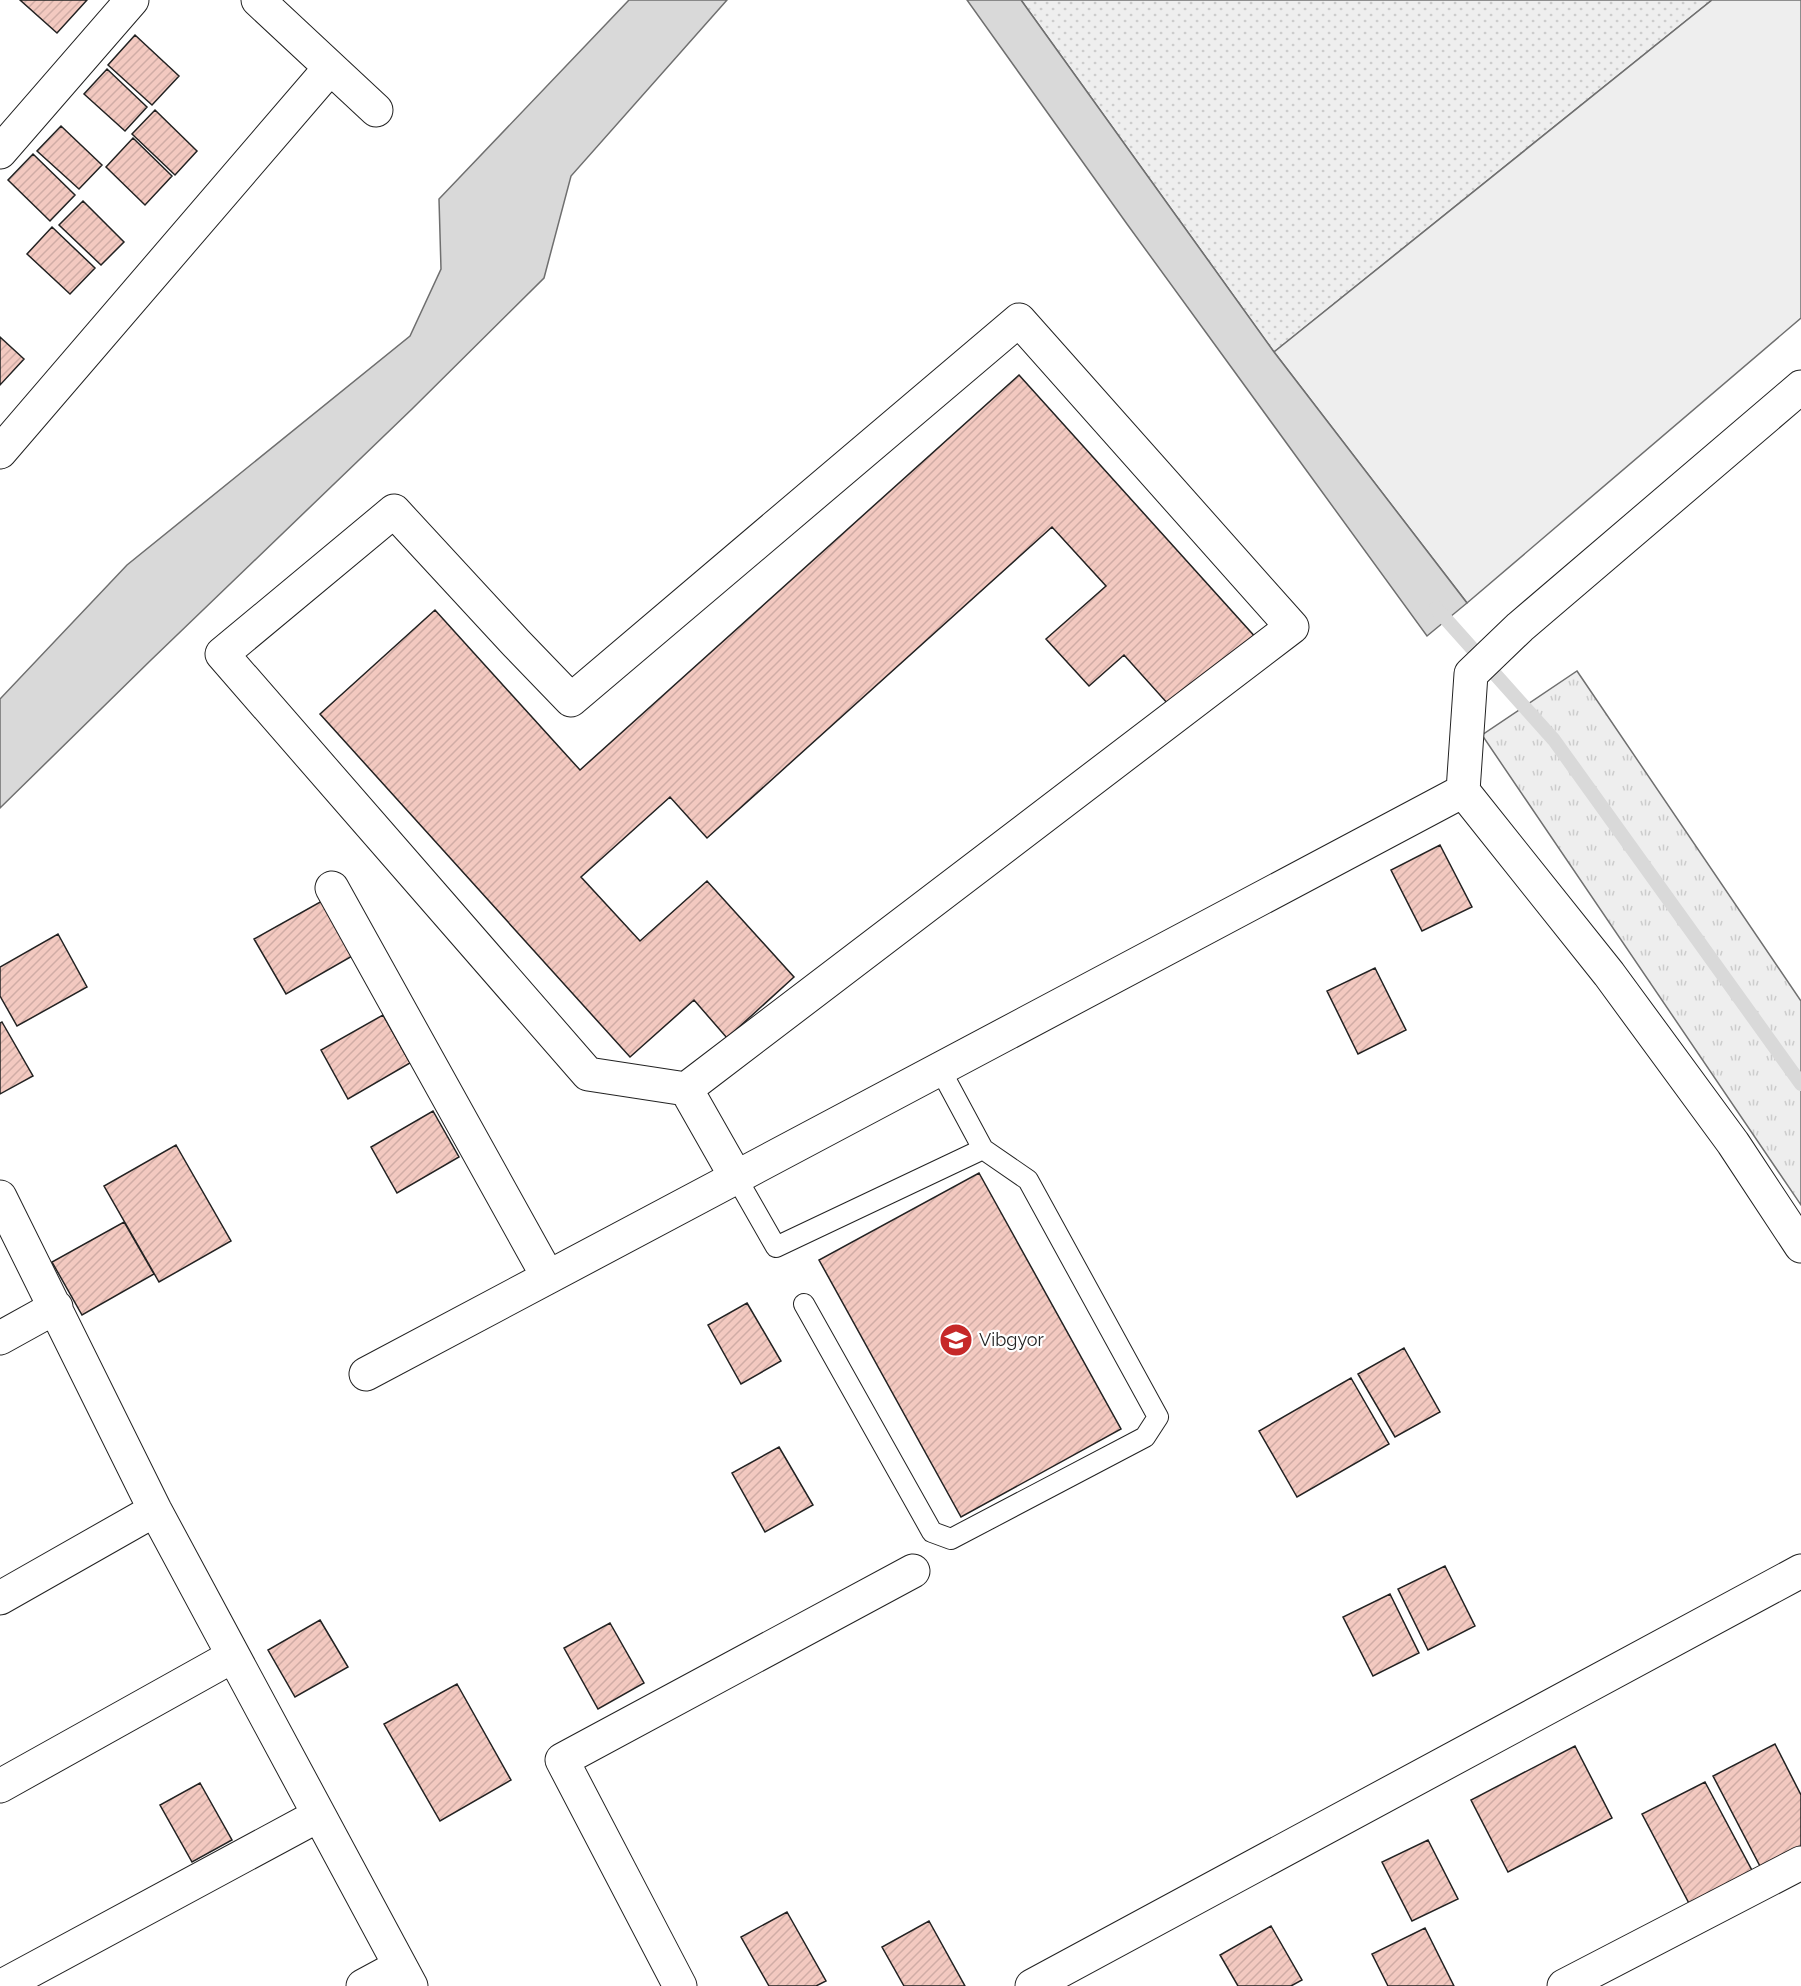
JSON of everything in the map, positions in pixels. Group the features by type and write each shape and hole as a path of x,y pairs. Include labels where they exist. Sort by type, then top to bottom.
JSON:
{"street":[{"path":"0,152 132,0"},
{"path":"258,0 376,111"},
{"path":"0,452 330,68"},
{"path":"1019,320 1292,627 686,1089 588,1074 222,654 394,511 572,700 1019,320"},
{"path":"1801,387 1520,627 1471,674 1463,791 1609,975 1733,1143 1801,1246"},
{"path":"366,1374 1463,791"},
{"path":"332,888 548,1277"},
{"path":"686,1089 736,1178"},
{"path":"0,1197 155,1510 405,1976 363,1986"},
{"path":"0,1338 56,1307"},
{"path":"0,1598 155,1510"},
{"path":"680,1986 562,1761 914,1571"},
{"path":"1032,1986 1801,1571"},
{"path":"0,1786 233,1656"},
{"path":"2,1986 319,1815"},
{"path":"1564,1986 1801,1863"}],"lane":[{"path":"804,1304 932,1532 951,1539 1145,1437 1158,1417 1028,1179 983,1149 940,1069"},
{"path":"736,1178 776,1247 983,1149"}],"green space":[{"path":"1021,0 1712,0 1274,352"},
{"path":"1712,0 1801,0 1801,318 1467,603 1274,352"},
{"path":"1577,671 1801,1001 1801,1205 1482,735"}],"shaded area":[{"path":"629,0 727,0 571,176 544,278 0,808 0,699 127,565 410,336 441,269 439,199"},
{"path":"967,0 1021,0 1274,352 1467,603 1427,636 1127,224"}],"building":[{"path":"20,0 87,0 57,33"},
{"path":"135,35 179,76 152,105 108,65"},
{"path":"107,69 147,107 125,131 84,94"},
{"path":"155,110 197,151 175,175 132,134"},
{"path":"61,126 102,165 79,189 37,151"},
{"path":"133,138 172,176 145,205 106,167"},
{"path":"33,154 75,195 50,221 8,180"},
{"path":"83,201 124,242 101,265 59,225"},
{"path":"52,227 95,268 70,294 27,254"},
{"path":"0,337 24,359 0,385"},
{"path":"1019,375 1258,640 1177,714 1124,655 1089,686 1046,639 1106,586 1052,527 707,838 670,797 581,877 640,941 707,881 794,977 727,1038 694,1000 630,1057 320,714 435,610 580,770"},
{"path":"1440,845 1472,907 1422,931 1391,870"},
{"path":"322,901 354,955 286,994 254,939"},
{"path":"58,934 87,987 17,1026 0,996 0,967"},
{"path":"1375,968 1406,1030 1358,1054 1327,991"},
{"path":"383,1015 410,1063 348,1099 321,1050"},
{"path":"2,1022 33,1076 0,1094 0,1023"},
{"path":"433,1111 459,1157 397,1193 371,1147"},
{"path":"176,1145 231,1241 159,1282 104,1186"},
{"path":"979,1173 1121,1429 961,1517 819,1260"},
{"path":"124,1222 154,1274 82,1315 52,1262"},
{"path":"747,1303 781,1361 741,1384 708,1325"},
{"path":"1404,1348 1440,1412 1395,1437 1358,1374"},
{"path":"1351,1378 1389,1444 1297,1497 1259,1431"},
{"path":"779,1447 813,1505 765,1532 732,1473"},
{"path":"1445,1566 1475,1626 1428,1650 1398,1589"},
{"path":"1390,1594 1419,1653 1373,1676 1343,1617"},
{"path":"320,1620 348,1667 295,1697 268,1650"},
{"path":"610,1623 644,1683 598,1709 564,1648"},
{"path":"457,1684 511,1780 440,1821 384,1724"},
{"path":"1775,1744 1801,1795 1801,1850 1762,1870 1713,1776"},
{"path":"1575,1746 1612,1818 1508,1872 1471,1800"},
{"path":"1705,1782 1755,1876 1692,1909 1642,1814"},
{"path":"200,1783 232,1840 192,1862 160,1805"},
{"path":"1428,1840 1458,1899 1412,1921 1382,1862"},
{"path":"787,1912 826,1981 816,1986 769,1986 741,1937"},
{"path":"929,1921 965,1986 904,1986 882,1947"},
{"path":"1271,1926 1302,1980 1291,1986 1238,1986 1220,1955"},
{"path":"1425,1928 1454,1986 1388,1986 1372,1954"}],"waterway":[{"path":"1436,608 1554,740 1801,1084"}],"place":[{"name":"Vibgyor","path":"956,1340"}]}
